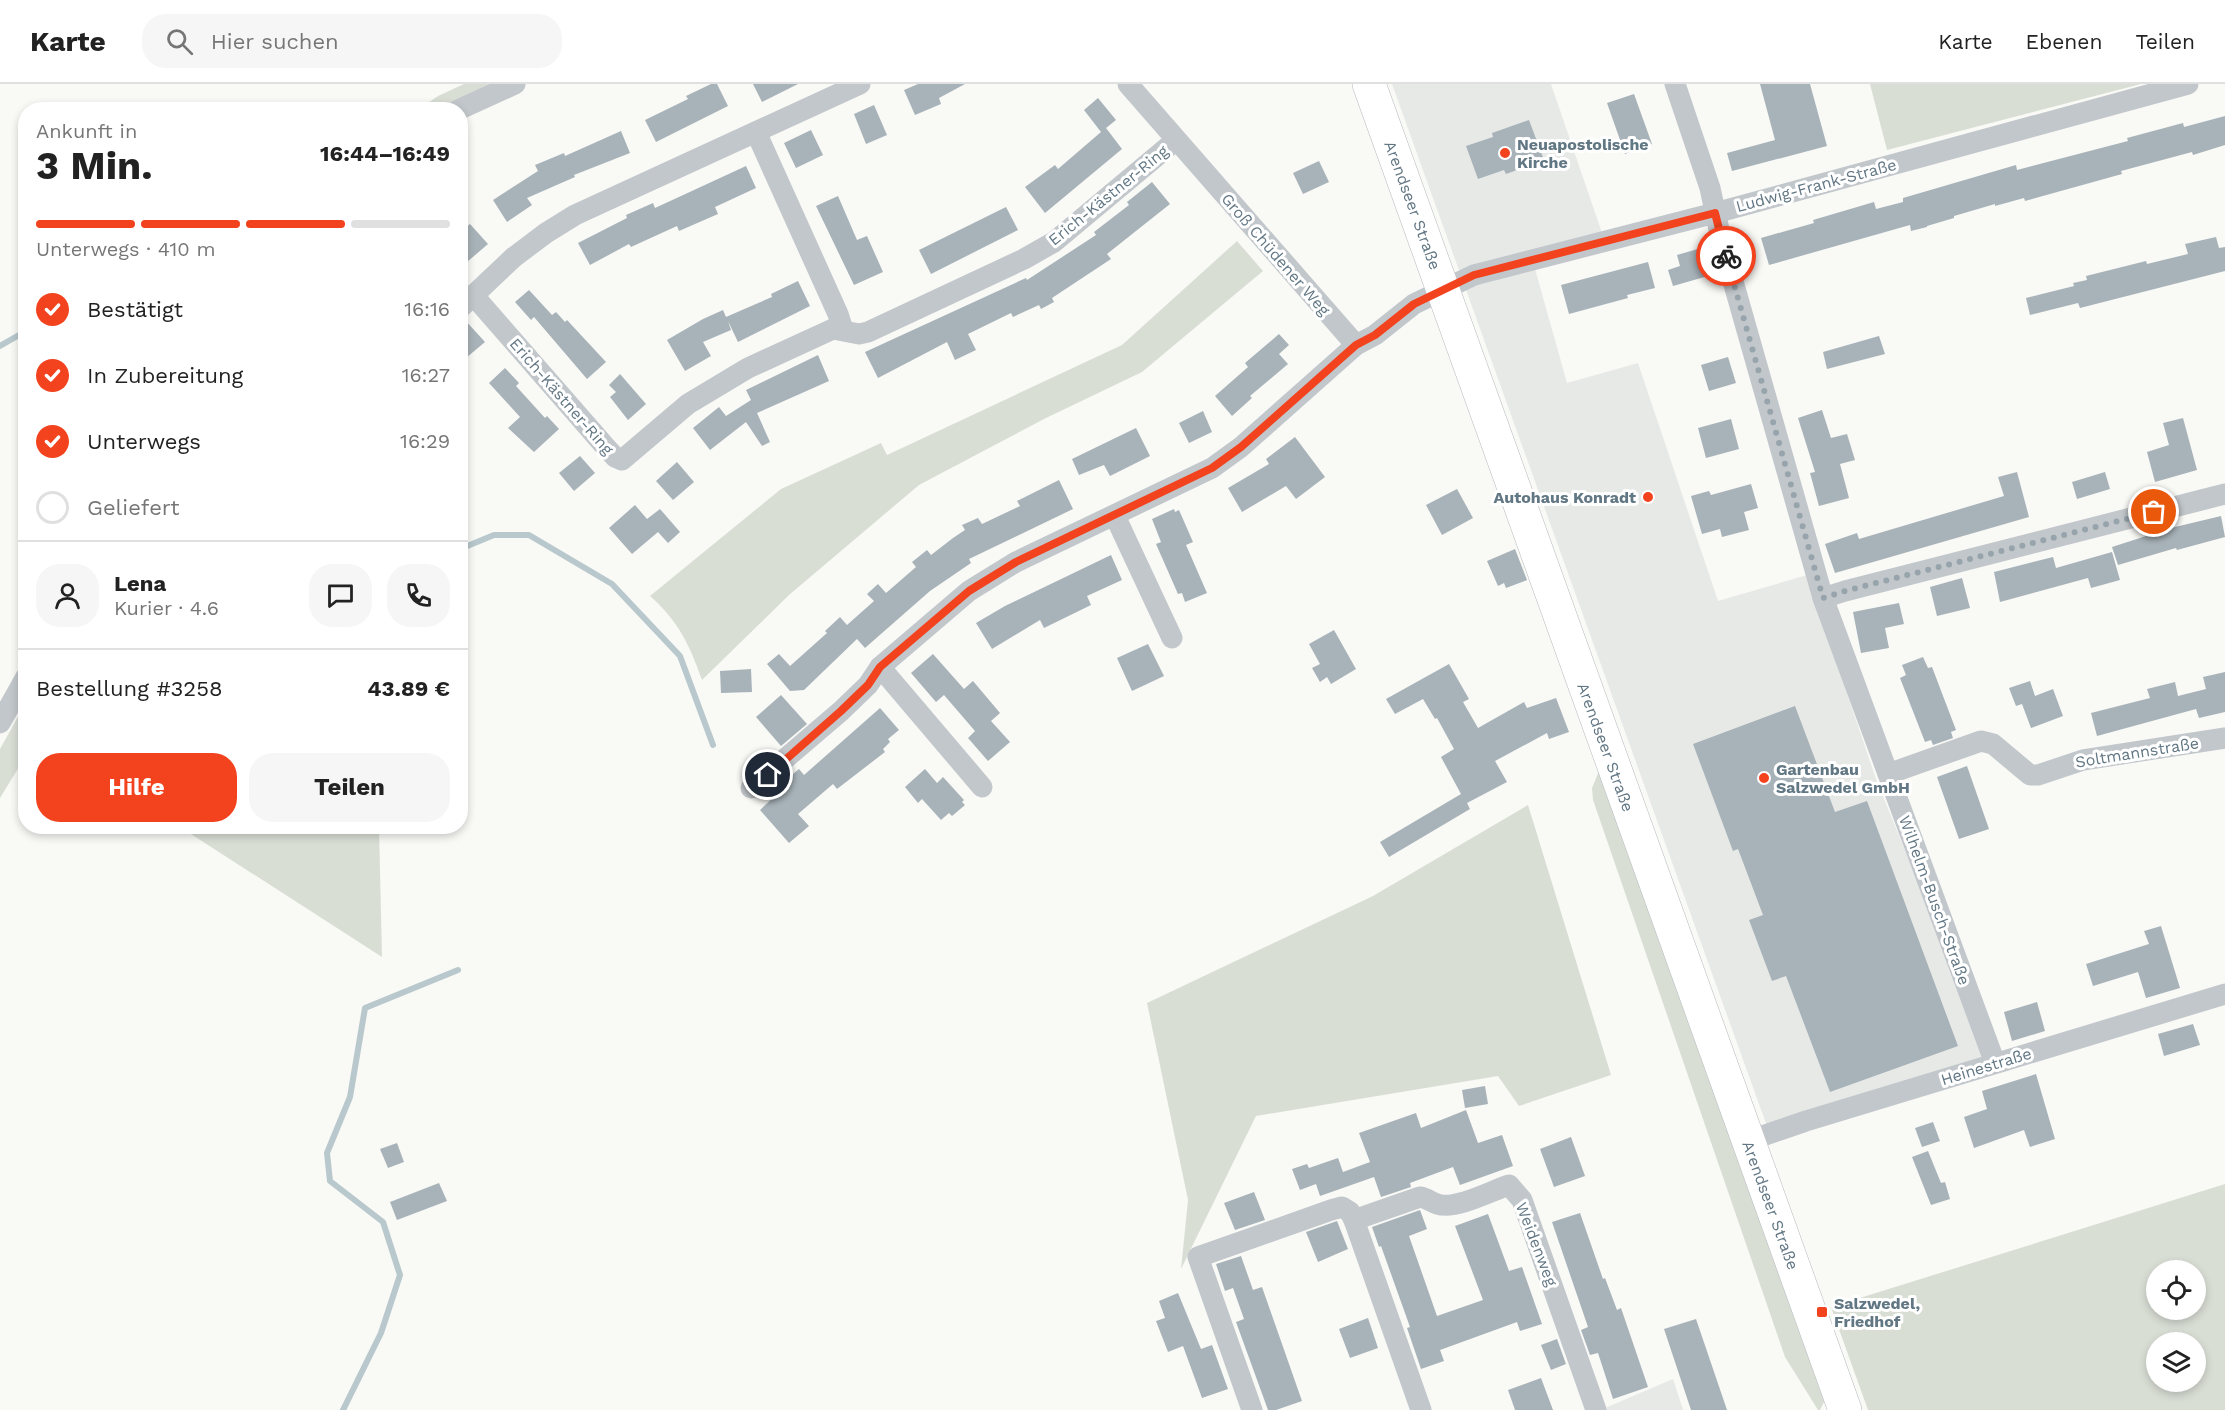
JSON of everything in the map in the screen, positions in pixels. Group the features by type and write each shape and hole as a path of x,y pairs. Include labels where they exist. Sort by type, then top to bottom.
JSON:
{"main road":[{"name":"Arendseer Straße","path":"1370,84 1845,1410"}],"street":[{"path":"468,105 515,84"},
{"name":"Erich-Kästner-Ring","path":"468,301 499,269 560,224 860,84"},
{"name":"Groß Chüdener Weg","path":"1128,84 1356,345"},
{"name":"Wilhelm-Busch-Straße","path":"1675,84 1710,188 1715,213 1823,598 1995,1063"},
{"name":"Ludwig-Frank-Straße","path":"1443,288 1485,272 1715,213 2153,88 2188,84"},
{"path":"756,132 843,330"},
{"name":"Erich-Kästner-Ring","path":"468,303 615,457 622,460 688,404 728,379 829,330 843,330 859,334 868,332 1024,259 1054,242 1176,140"},
{"path":"751,788 841,711 868,685 880,667 948,608 1024,558 1198,476 1225,459 1356,345 1375,335 1414,304 1443,288"},
{"path":"1823,598 2225,494"},
{"path":"1115,516 1172,638"},
{"path":"880,667 982,787"},
{"path":"0,723 18,691"},
{"name":"Soltmannstraße","path":"1888,774 1981,741 1993,744 2030,775 2038,775 2083,760 2225,738"},
{"name":"Heinestraße","path":"1748,1141 2225,994"},
{"name":"Weidenweg","path":"1354,1220 1420,1197 1429,1198 1443,1206 1454,1205 1509,1185 1522,1200 1596,1410"},
{"path":"1252,1410 1198,1257 1342,1208 1350,1212 1354,1220 1421,1410"}],"shaded area":[{"path":"464,84 503,84 466,102 429,102"},
{"path":"1392,84 1551,84 1602,233 1530,251 1567,383 1638,363 1718,601 1807,575 1876,779 1991,1062 1768,1129"},
{"path":"1870,84 2141,84 1887,150"},
{"path":"1237,241 1263,271 1142,372 1044,419 919,485 789,595 702,680 682,634 669,615 650,596 781,489 881,443 887,455 1122,345"},
{"path":"18,717 18,769 0,798 0,749"},
{"path":"1601,766 1823,1379 1824,1402 1820,1410 1785,1357 1593,800 1592,788"},
{"path":"1528,805 1611,1075 1519,1106 1498,1076 1256,1116 1181,1269 1188,1200 1147,1003 1373,896"},
{"path":"191,834 379,834 382,957"},
{"path":"2225,1184 2225,1410 1868,1410 1831,1307"},
{"path":"1673,1379 1683,1410 1606,1410 1605,1408"}],"building":[{"path":"711,84 717,84 728,106 656,142 645,120 688,99 686,96"},
{"path":"753,84 798,84 762,102"},
{"path":"918,84 965,84 939,98 941,104 915,115 904,90"},
{"path":"1760,84 1810,84 1827,146 1732,171 1727,153 1775,140"},
{"path":"1634,94 1652,144 1625,154 1607,103"},
{"path":"1098,98 1116,120 1106,128 1122,149 1045,213 1025,187 1055,165 1058,169 1101,132 1084,110"},
{"path":"874,105 887,135 866,144 854,114"},
{"path":"2225,116 2225,145 2193,155 2192,152 2121,171 2122,174 2025,201 2024,198 1995,206 1995,204 1927,227 1911,231 1910,225 1769,265 1761,238 1874,202 1876,209 1903,202 1903,198 2016,165 2017,170 2128,141 2127,138 2183,123 2184,127"},
{"name":"Neuapostolische Kirche","path":"1529,120 1544,160 1506,174 1504,170 1478,179 1466,146 1493,137 1492,133"},
{"path":"811,130 823,155 796,168 784,143"},
{"path":"621,131 630,153 574,175 575,177 527,198 532,205 507,222 493,200 538,171 535,165 564,153 565,156"},
{"path":"1319,161 1329,182 1303,194 1293,173"},
{"path":"746,166 756,188 715,207 718,214 679,231 677,226 631,247 629,244 590,265 578,243 627,218 626,215 653,203 655,208"},
{"path":"1152,182 1170,204 1107,254 1111,259 1052,298 1054,302 1041,309 1039,305 1013,317 1011,313 968,334 976,350 955,360 947,342 878,378 865,352 1026,278 1027,280 1096,235 1094,232 1129,205 1127,202"},
{"path":"838,196 857,240 867,236 883,272 854,285 816,206"},
{"path":"1006,207 1018,230 931,274 919,250"},
{"path":"470,224 488,244 468,261 468,226"},
{"path":"2216,237 2219,248 2225,247 2225,271 2080,308 2078,303 2030,315 2026,298 2074,286 2073,283 2087,280 2086,276 2146,261 2147,264 2188,254 2185,244"},
{"path":"1708,246 1715,274 1673,286 1668,270 1680,266 1677,255"},
{"path":"1648,262 1655,288 1569,314 1561,285"},
{"path":"798,281 810,306 738,342 728,321 731,330 703,342 711,356 685,371 667,340 703,319 723,310 726,317 772,297 771,294"},
{"path":"529,290 552,315 556,312 565,322 567,320 606,362 587,379 534,317 531,320 515,302"},
{"path":"468,323 485,342 468,356"},
{"path":"1279,334 1289,345 1279,354 1288,364 1250,396 1252,398 1232,416 1215,396 1248,367 1245,363"},
{"path":"1879,336 1885,354 1827,369 1823,352"},
{"path":"818,355 829,381 757,413 770,442 762,446 746,422 710,450 693,428 719,407 726,416 751,400 746,390"},
{"path":"1728,357 1736,383 1709,391 1701,365"},
{"path":"505,368 519,383 516,386 545,418 547,416 559,429 534,452 508,428 520,417 489,383"},
{"path":"620,374 646,404 628,420 610,397 616,392 609,385"},
{"path":"1822,410 1831,438 1847,434 1855,460 1840,464 1849,498 1819,506 1810,473 1815,472 1798,418"},
{"path":"1203,411 1212,432 1189,443 1179,423"},
{"path":"2183,418 2197,470 2155,482 2147,452 2169,445 2163,423"},
{"path":"1731,419 1739,449 1706,458 1698,428"},
{"path":"1136,428 1150,456 1110,476 1104,465 1079,475 1072,459"},
{"path":"1295,437 1325,477 1296,499 1286,486 1242,512 1228,488 1269,464 1266,459"},
{"path":"580,456 595,473 574,491 559,473"},
{"path":"677,462 694,482 673,500 656,481"},
{"path":"2017,472 2029,517 1835,573 1825,544 1857,533 1859,539 2004,496 1998,477"},
{"path":"2105,472 2110,489 2077,499 2072,482"},
{"path":"1059,480 1073,509 969,559 971,563 930,591 865,648 857,639 804,690 790,691 767,664 779,654 790,666 827,633 825,631 840,617 847,625 874,601 867,594 878,584 886,593 916,567 912,562 927,550 931,555 965,530 962,525 978,518 982,524 1020,506 1017,501"},
{"path":"1751,484 1758,508 1744,512 1749,530 1722,537 1720,529 1702,534 1691,496 1709,491 1711,495"},
{"path":"1457,489 1473,518 1442,535 1426,505"},
{"path":"635,505 647,519 660,509 680,532 668,543 658,532 632,554 609,528"},
{"path":"1174,509 1175,512 1179,510 1193,542 1186,545 1207,593 1185,602 1182,593 1178,594 1156,544 1161,542 1152,519"},
{"path":"2221,516 2225,537 2118,565 2112,547 2171,528"},
{"path":"1515,549 1527,580 1506,588 1504,583 1498,586 1487,561"},
{"path":"2112,552 2120,580 2091,588 2088,578 2000,602 1994,572 2053,557 2056,568"},
{"path":"1111,555 1122,580 1087,596 1091,605 1044,628 1040,620 992,649 976,623 1005,606"},
{"path":"1962,578 1970,608 1937,616 1930,587"},
{"path":"1899,603 1904,624 1885,628 1889,648 1861,653 1853,612"},
{"path":"1334,630 1356,669 1331,684 1327,677 1320,682 1312,668 1320,664 1309,644"},
{"path":"1148,644 1164,676 1132,691 1117,658"},
{"path":"933,654 964,689 973,681 1000,713 991,721 1010,742 988,761 968,738 975,731 944,695 936,702 911,673"},
{"path":"1923,657 1928,668 1932,667 1956,730 1951,732 1953,738 1933,745 1931,740 1925,742 1900,678 1906,675 1902,665"},
{"path":"1449,664 1469,699 1463,702 1478,728 1524,702 1527,708 1556,698 1569,732 1549,739 1547,733 1495,761 1507,782 1467,803 1470,809 1389,857 1380,842 1461,794 1441,757 1454,749 1437,718 1435,719 1423,699 1395,714 1386,699"},
{"path":"751,669 752,692 721,693 720,671"},
{"path":"2225,672 2225,712 2199,718 2196,709 2097,736 2091,713 2150,698 2147,689 2175,682 2178,696 2206,689 2203,677"},
{"path":"2030,681 2035,696 2053,689 2063,716 2031,728 2022,704 2016,706 2009,688"},
{"path":"781,695 807,724 781,746 756,717"},
{"path":"1795,706 1835,812 1867,801 1958,1046 1830,1092 1786,976 1772,981 1749,920 1763,915 1738,849 1733,851 1693,744"},
{"path":"880,708 899,730 888,739 890,742 883,749 885,752 837,789 833,784 798,814 809,826 789,843 760,810 777,794 774,790 799,769 804,775"},
{"path":"1967,766 1989,829 1959,839 1937,777"},
{"path":"925,769 937,783 943,777 964,800 962,802 965,805 952,816 949,813 941,820 922,799 918,803 905,787"},
{"path":"2161,926 2180,988 2146,998 2138,972 2093,986 2086,964 2149,944 2144,931"},
{"path":"2037,1002 2045,1031 2012,1041 2004,1012"},
{"path":"2193,1024 2200,1045 2164,1056 2158,1034"},
{"path":"2036,1074 2055,1139 2030,1147 2024,1130 1974,1148 1964,1117 1987,1109 1982,1091"},
{"path":"1485,1086 1488,1104 1465,1108 1462,1090"},
{"path":"1466,1110 1478,1143 1502,1135 1513,1166 1460,1185 1453,1167 1410,1183 1411,1187 1381,1197 1374,1177 1320,1196 1316,1184 1300,1190 1292,1169 1307,1164 1309,1168 1338,1158 1343,1172 1370,1162 1359,1133 1416,1113 1421,1128"},
{"path":"1933,1122 1940,1141 1922,1147 1915,1128"},
{"path":"1571,1137 1585,1176 1554,1187 1540,1149"},
{"path":"397,1143 404,1162 388,1168 380,1149"},
{"path":"1928,1151 1941,1183 1945,1182 1950,1199 1931,1205 1912,1157"},
{"path":"439,1183 447,1201 397,1220 390,1202"},
{"path":"1254,1192 1265,1220 1235,1230 1224,1203"},
{"path":"1420,1210 1427,1229 1409,1236 1437,1316 1483,1300 1455,1226 1488,1214 1509,1271 1522,1267 1542,1324 1520,1331 1517,1322 1440,1350 1444,1361 1421,1369 1407,1328 1410,1327 1372,1227"},
{"path":"1580,1213 1603,1279 1605,1278 1617,1310 1621,1308 1648,1387 1613,1399 1598,1353 1590,1355 1581,1330 1588,1327 1552,1222"},
{"path":"1337,1221 1348,1249 1318,1262 1306,1232"},
{"path":"1241,1256 1253,1290 1262,1287 1302,1401 1276,1410 1268,1410 1236,1322 1244,1319 1233,1288 1225,1291 1216,1264"},
{"path":"1178,1293 1201,1349 1212,1345 1228,1389 1202,1398 1183,1346 1168,1352 1156,1321 1165,1318 1159,1301"},
{"path":"1368,1318 1378,1348 1350,1358 1339,1329"},
{"path":"1696,1319 1727,1410 1691,1410 1664,1329"},
{"path":"1557,1339 1566,1364 1551,1370 1541,1345"},
{"path":"1541,1378 1553,1410 1515,1410 1508,1390"}],"waterway":[{"path":"0,346 18,336"},
{"path":"468,546 494,535 529,535 612,584 680,656 713,745"},
{"path":"343,1410 381,1333 400,1275 383,1222 330,1181 327,1153 350,1097 365,1008 458,970"}],"way so far":[{"path":"1726,256 1823,598 2154,512"}],"place":[{"name":"Neuapostolische Kirche","path":"1505,153"},
{"name":"Autohaus Konradt","path":"1648,497"},
{"name":"Gartenbau Salzwedel GmbH","path":"1764,778"},
{"name":"Salzwedel, Friedhof","path":"1822,1312"}],"route":[{"path":"768,775 868,685 880,667 969,591 1016,562 1212,468 1241,447 1356,345 1375,335 1414,304 1474,275 1715,213 1726,256"}]}
